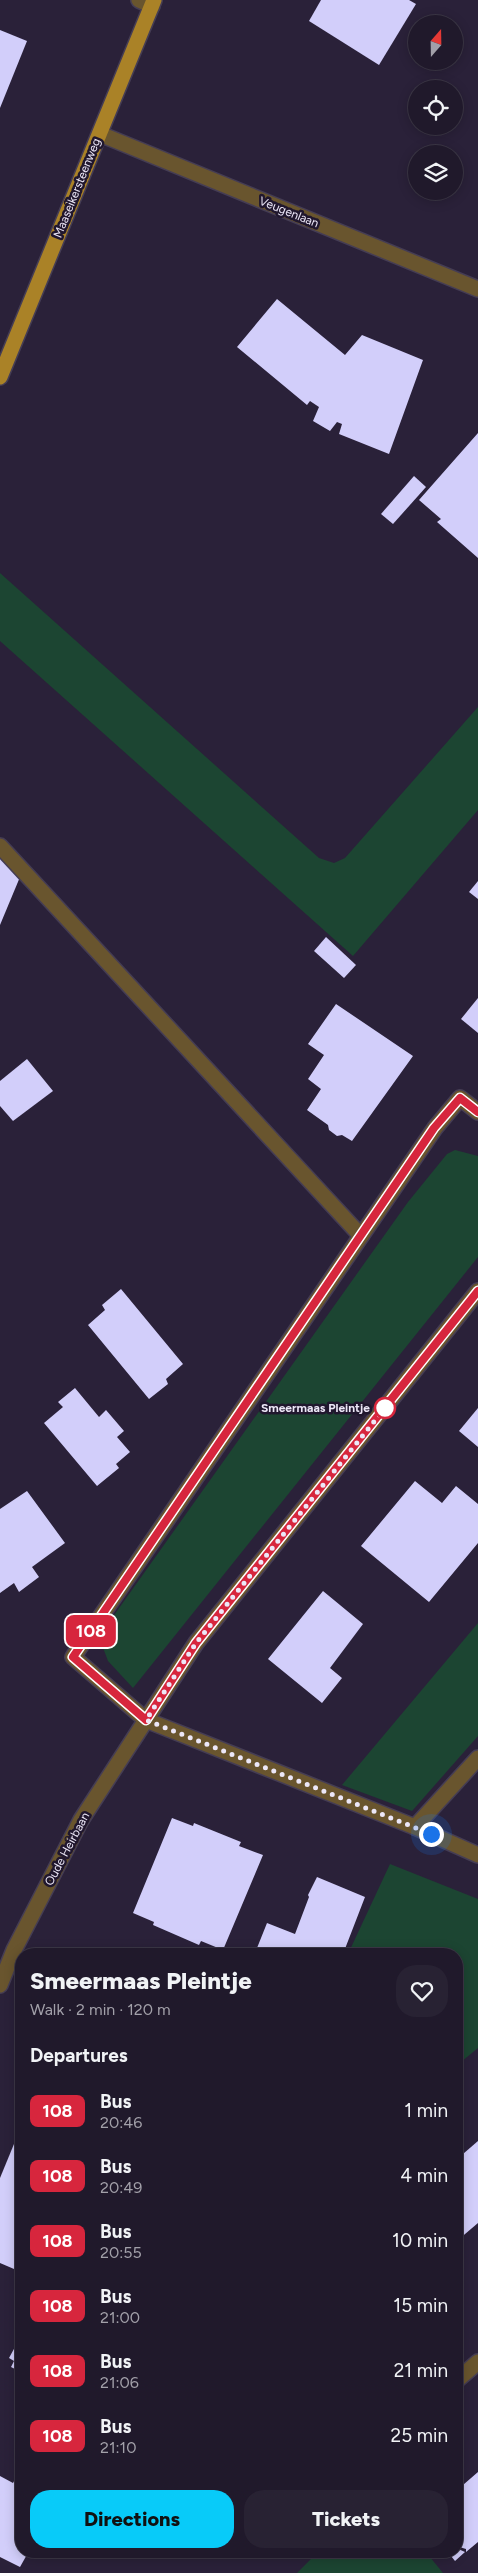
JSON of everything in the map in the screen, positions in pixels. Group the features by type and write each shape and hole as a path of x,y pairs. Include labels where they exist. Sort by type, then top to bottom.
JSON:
{"main road":[{"name":"Maaseikersteenweg","path":"0,377 100,134 148,2"}],"street":[{"name":"Veugenlaan","path":"100,134 478,289"},
{"path":"0,846 361,1236"},
{"path":"478,1112 460,1098 434,1128 73,1657 146,1720 415,1827 478,1855"},
{"name":"Oude Heirbaan","path":"15,1948 81,1820 196,1643 478,1291"},
{"path":"415,1827 478,1758"},
{"name":"Oude Heirbaan","path":"0,1985 15,1948"},
{"path":"463,2375 478,2362"}],"green space":[{"path":"0,573 319,858 334,863 345,858 478,707 478,810 353,956 0,641"},
{"path":"455,1150 478,1156 478,1257 133,1688 108,1661 102,1645 112,1618 408,1202 447,1154"},
{"path":"478,1623 478,1736 412,1811 342,1785"},
{"path":"390,1864 478,1899 478,2048 463,2060 463,1948 351,1948"},
{"path":"312,2558 431,2558 443,2573 297,2573"}],"building":[{"path":"321,0 409,0 416,4 379,65 309,21"},
{"path":"0,30 27,41 0,108"},
{"path":"277,299 345,355 362,335 423,360 389,454 339,434 342,424 337,422 330,431 313,421 319,407 310,401 307,405 237,347"},
{"path":"478,433 478,558 437,522 441,519 419,500"},
{"path":"414,476 426,487 393,524 381,514"},
{"path":"0,856 20,877 0,925"},
{"path":"478,881 478,899 469,892"},
{"path":"326,937 356,965 344,978 314,951"},
{"path":"478,998 478,1033 461,1019"},
{"path":"336,1004 413,1056 352,1141 342,1135 337,1136 329,1130 328,1125 307,1110 321,1089 308,1079 324,1055 308,1044"},
{"path":"27,1059 53,1091 13,1121 0,1106 0,1081"},
{"path":"121,1289 183,1364 166,1379 168,1384 149,1399 88,1325 105,1310 102,1305"},
{"path":"75,1388 99,1417 106,1410 124,1431 117,1437 130,1452 116,1464 119,1468 97,1486 44,1423 63,1407 58,1402"},
{"path":"478,1408 478,1447 459,1431"},
{"path":"415,1481 442,1503 456,1486 478,1504 478,1543 429,1602 361,1546"},
{"path":"27,1491 65,1543 32,1567 39,1577 19,1592 14,1583 0,1593 0,1509"},
{"path":"323,1591 363,1624 330,1668 342,1678 322,1703 268,1659"},
{"path":"172,1818 193,1826 194,1823 241,1842 239,1846 263,1855 224,1948 218,1948 201,1941 199,1945 153,1925 154,1922 133,1913"},
{"path":"317,1877 365,1897 345,1948 257,1948 267,1923 295,1934 309,1897 308,1895"},
{"path":"478,2141 478,2223 463,2236 463,2154"},
{"path":"15,2142 15,2269 0,2263 0,2178"},
{"path":"15,2347 15,2369 11,2367 14,2361 9,2358"},
{"path":"478,2472 478,2542 466,2552 466,2549 463,2548 463,2485"},
{"path":"0,2476 13,2483 15,2479 15,2558 25,2558 20,2567 0,2557"}],"bus line":[{"name":"108","path":"478,1112 460,1098 434,1128 73,1657 146,1720 196,1643 478,1291"}],"place":[{"name":"Smeermaas Pleintje","path":"385,1408"}],"route":[{"path":"385,1408 196,1643 146,1720 431,1834"}]}
